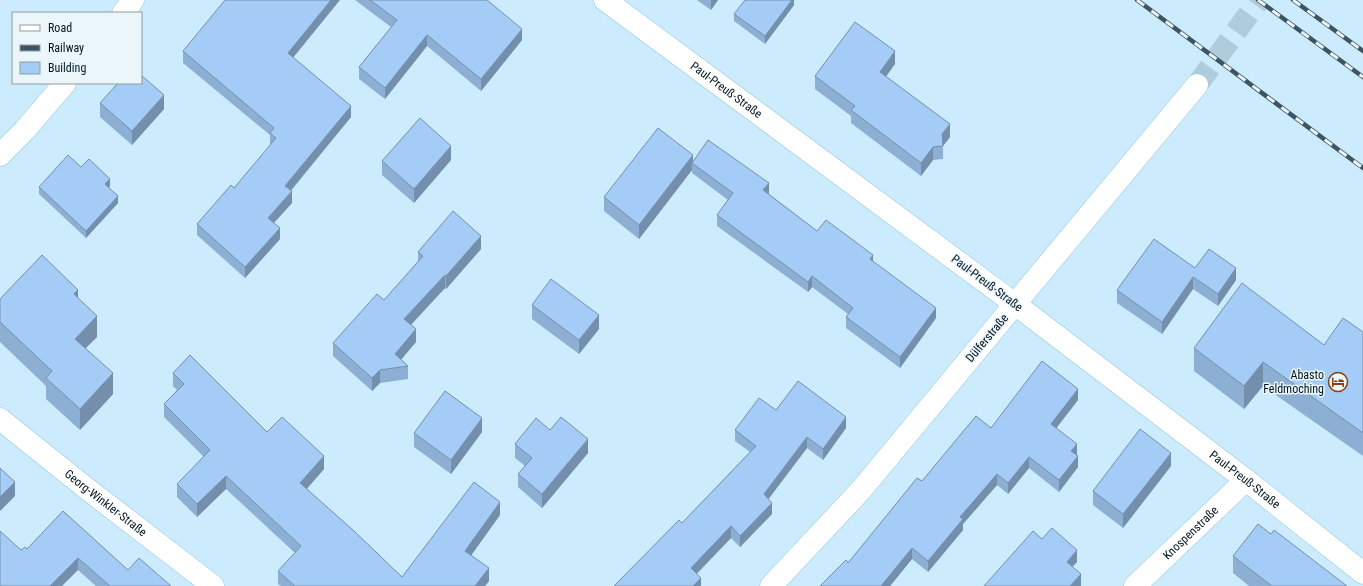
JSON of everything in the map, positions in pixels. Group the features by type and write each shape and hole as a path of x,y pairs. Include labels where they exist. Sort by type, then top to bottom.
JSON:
{"street":[{"path":"124,12 134,0"},
{"name":"Paul-Preuß-Straße","path":"605,0 1015,304 1246,480 1363,573"},
{"path":"0,155 24,131 64,84"},
{"name":"Dülferstraße","path":"771,586 861,490 1197,85"},
{"name":"Georg-Winkler-Straße","path":"0,418 86,488 213,586"},
{"name":"Knospenstraße","path":"1135,586 1246,480"}],"building":[{"path":"225,0 331,0 288,53 351,106 285,186 292,191 268,218 280,228 245,267 197,224 231,185 234,188 276,138 270,133 274,128 183,51"},
{"path":"370,0 487,0 522,29 481,79 427,35 385,88 359,67 397,20"},
{"path":"745,0 792,0 765,36 734,14"},
{"path":"855,22 895,51 880,72 950,124 942,134 943,146 933,147 921,163 851,110 855,106 815,76"},
{"path":"142,76 164,95 132,131 100,103 117,84 142,84"},
{"path":"420,118 451,146 414,189 382,161"},
{"path":"658,128 693,155 639,225 604,197"},
{"path":"708,140 769,183 763,190 817,231 826,220 873,255 870,259 936,308 900,357 846,317 853,308 812,276 808,282 717,215 733,193 692,163"},
{"path":"68,155 81,167 89,159 110,179 105,184 118,196 86,231 39,187"},
{"path":"453,211 481,236 446,276 445,275 404,319 416,329 395,354 408,366 380,370 372,378 333,343 377,294 384,300 423,256 418,252"},
{"path":"1154,239 1195,268 1209,249 1236,268 1218,294 1193,277 1162,322 1117,290"},
{"path":"42,255 78,290 74,294 97,316 75,339 113,373 80,409 46,378 52,371 0,322 0,299"},
{"path":"551,279 599,315 579,340 532,305"},
{"path":"1242,283 1324,345 1343,318 1363,332 1363,433 1263,362 1244,386 1194,348"},
{"path":"190,355 267,432 282,417 324,456 300,483 353,530 402,577 474,482 500,502 465,551 489,568 475,586 295,586 278,571 301,546 226,476 197,504 177,484 210,450 164,404 184,384 173,373"},
{"path":"1042,361 1078,389 1051,424 1077,444 1071,451 1078,456 1059,480 1029,457 1008,483 997,474 960,517 963,519 928,561 912,548 881,586 820,586 846,560 848,563 917,478 922,481 976,416 991,428"},
{"path":"798,381 846,417 823,449 807,437 764,494 772,503 740,536 731,526 691,568 701,578 693,586 614,586 679,520 682,523 756,446 735,430 759,398 776,410"},
{"path":"445,391 482,418 451,460 414,433"},
{"path":"561,417 588,439 542,494 518,474 532,458 515,444 536,418 550,430"},
{"path":"1140,429 1171,453 1123,514 1093,491"},
{"path":"0,468 15,482 0,497"},
{"path":"63,511 128,570 139,558 171,586 110,586 78,558 50,586 0,586 0,531 21,550 25,547 27,549"},
{"path":"1258,524 1271,534 1274,530 1347,586 1272,586 1233,556"},
{"path":"1052,528 1077,550 1067,562 1081,574 1070,586 984,586 1033,531 1042,539"}],"tunnel":[{"path":"1197,85 1259,0"}],"railway":[{"path":"1137,0 1363,168"},
{"path":"1258,0 1363,77"},
{"path":"1293,0 1363,51"}],"place":[{"name":"Abasto Feldmoching","path":"1338,382"}]}
